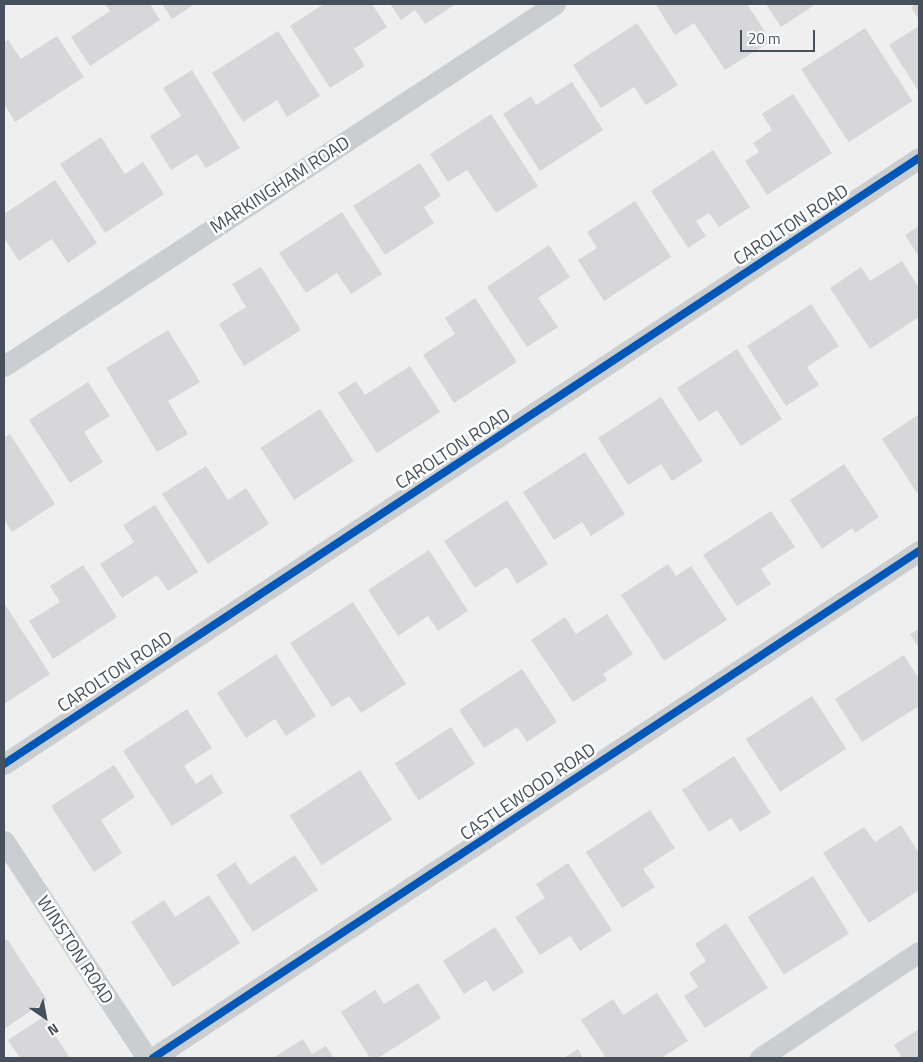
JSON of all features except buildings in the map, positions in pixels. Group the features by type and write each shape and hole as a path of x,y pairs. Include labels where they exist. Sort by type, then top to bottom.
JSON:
{"street":[{"name":"MARKINGHAM ROAD","path":"4,366 556,4"},
{"name":"CAROLTON ROAD","path":"4,764 919,158"},
{"name":"CASTLEWOOD ROAD","path":"153,1058 919,551"},
{"name":"WINSTON ROAD","path":"4,841 147,1058"},
{"path":"760,1058 919,952"}],"cycle path":[{"path":"4,764 919,158"},
{"path":"153,1058 919,551"}]}
